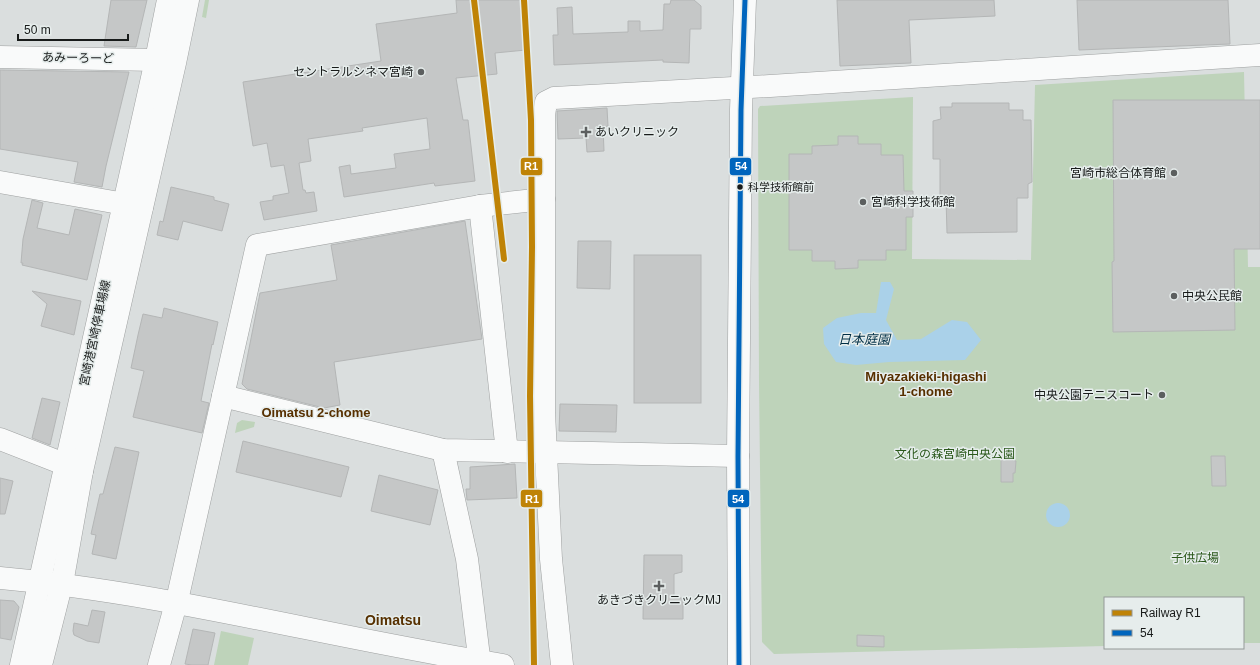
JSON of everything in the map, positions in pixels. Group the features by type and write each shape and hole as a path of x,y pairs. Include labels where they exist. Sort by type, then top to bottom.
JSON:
{"street":[{"name":"宮崎港宮崎停車場線","path":"166,61 168,0"},
{"name":"宮崎港宮崎停車場線","path":"21,665 40,582 74,468 166,61 188,0"},
{"path":"739,665 738,456 741,88 745,0"},
{"path":"562,665 551,559 544,412 544,115 546,102 554,98 741,88 1260,55"},
{"name":"あみーろーど","path":"0,57 166,61"},
{"path":"0,182 133,205"},
{"path":"159,665 176,604 257,245 480,206 544,199"},
{"path":"480,206 508,452"},
{"path":"223,396 444,450 738,456"},
{"path":"0,439 74,468"},
{"path":"444,450 467,559 480,663"},
{"name":"宮崎港宮崎停車場線","path":"41,665 61,584 74,468"},
{"path":"0,578 61,584 176,604 480,663 504,665"}],"green space":[{"path":"205,0 209,0 206,18 202,17"},
{"name":"文化の森宮崎中央公園","path":"1244,72 1248,267 1260,267 1260,643 1244,643 1244,597 1104,597 1104,646 774,654 762,642 758,109 760,106 913,97 912,259 1031,260 1035,85"},
{"path":"242,420 255,422 254,427 235,433 237,423"},
{"path":"221,631 254,638 248,665 214,665"}],"water":[{"name":"日本庭園","path":"881,282 890,282 894,289 886,320 897,340 921,339 952,320 967,322 981,340 965,360 889,362 856,365 836,362 824,344 823,328 837,318 861,313 876,313"},
{"path":"1058,503 1067,506 1070,515 1067,524 1058,527 1049,524 1046,515 1049,506"}],"building":[{"path":"111,0 147,0 136,47 104,46"},
{"path":"456,0 521,0 526,50 495,53 497,74 456,78 463,120 468,120 475,181 435,186 434,183 344,197 339,167 350,165 351,174 396,168 394,154 430,149 427,118 362,128 363,131 308,139 311,161 299,163 303,190 305,190 306,193 314,192 317,211 264,220 260,202 273,200 273,196 289,193 284,165 271,167 267,143 253,146 243,82 381,61 376,24 457,13"},
{"path":"671,0 694,0 701,6 701,29 690,29 689,63 663,62 663,60 554,65 553,35 558,35 557,8 572,7 573,34 628,32 628,21 640,21 640,31 663,30 664,4 670,4"},
{"path":"837,0 994,0 995,16 909,20 911,63 840,66"},
{"path":"1077,0 1228,0 1230,44 1079,50"},
{"path":"0,70 129,72 102,187 74,182 78,162 0,149"},
{"path":"1113,100 1260,100 1260,249 1234,249 1235,330 1113,332"},
{"path":"952,103 1009,103 1009,110 1023,110 1023,120 1031,120 1032,182 1028,184 1028,198 1017,198 1017,232 947,233 946,198 940,198 940,159 933,159 933,121 941,119 940,107 952,107"},
{"name":"あいクリニック","path":"607,108 608,126 603,127 604,151 587,152 586,138 558,139 557,111"},
{"name":"宮崎科学技術館","path":"838,136 858,136 858,144 881,144 881,155 903,155 904,191 913,191 913,217 906,217 906,250 886,250 886,260 858,260 858,268 835,269 835,261 812,261 812,250 789,250 789,154 812,154 812,146 838,145"},
{"path":"171,187 214,197 214,200 229,204 222,231 183,221 178,240 157,235 160,221 163,222"},
{"path":"32,200 43,203 37,228 69,235 75,209 102,215 87,280 22,265 23,239"},
{"path":"465,221 482,339 334,362 340,405 324,408 247,389 242,384 260,293 337,280 331,245"},
{"path":"578,241 611,241 610,289 577,288"},
{"path":"634,255 701,255 701,403 634,403"},
{"path":"32,291 81,301 74,335 41,326 47,304"},
{"path":"164,308 218,322 213,345 212,344 201,401 209,403 202,433 133,417 144,371 131,368 143,314 162,318"},
{"path":"42,398 60,402 50,445 32,438"},
{"path":"560,404 617,405 616,432 559,431"},
{"path":"243,441 349,467 341,497 236,472"},
{"path":"115,447 139,452 116,559 92,554 96,535 91,534 100,494 103,494"},
{"path":"1001,452 1012,452 1012,460 1016,461 1015,473 1013,473 1013,482 1001,482"},
{"path":"1211,456 1225,456 1226,486 1212,486"},
{"path":"515,464 517,498 467,500 466,489 470,489 470,467"},
{"path":"379,475 438,490 430,525 371,511"},
{"path":"0,478 13,481 5,514 0,514"},
{"name":"あきづきクリニックMJ","path":"644,555 682,555 682,572 674,574 674,598 683,598 683,619 643,619"},
{"path":"0,600 14,601 19,607 11,640 0,638"},
{"path":"92,610 105,612 99,643 87,641 74,635 73,631 74,623 88,626"},
{"path":"193,629 215,633 208,665 185,664"},
{"path":"857,635 884,636 884,647 857,646"}],"rail line":[{"name":"R1","path":"474,0 504,259"},
{"name":"R1","path":"524,0 531,120 532,247 530,396 534,665"}],"transit line":[{"name":"54","path":"739,665 738,456 741,110 745,0"}],"place":[{"name":"セントラルシネマ宮崎","path":"421,72"},
{"name":"あいクリニック","path":"586,132"},
{"name":"宮崎市総合体育館","path":"1174,173"},
{"name":"科学技術館前","path":"740,187"},
{"name":"宮崎科学技術館","path":"863,202"},
{"name":"中央公民館","path":"1174,296"},
{"name":"中央公園テニスコート","path":"1162,395"},
{"name":"あきづきクリニックMJ","path":"659,586"}],"district":[{"name":"Miyazakieki-higashi 1-chome","path":"926,384"},
{"name":"Oimatsu 2-chome","path":"316,412"},
{"name":"Oimatsu","path":"393,620"}],"park label":[{"name":"子供広場","path":"1195,558"}]}
